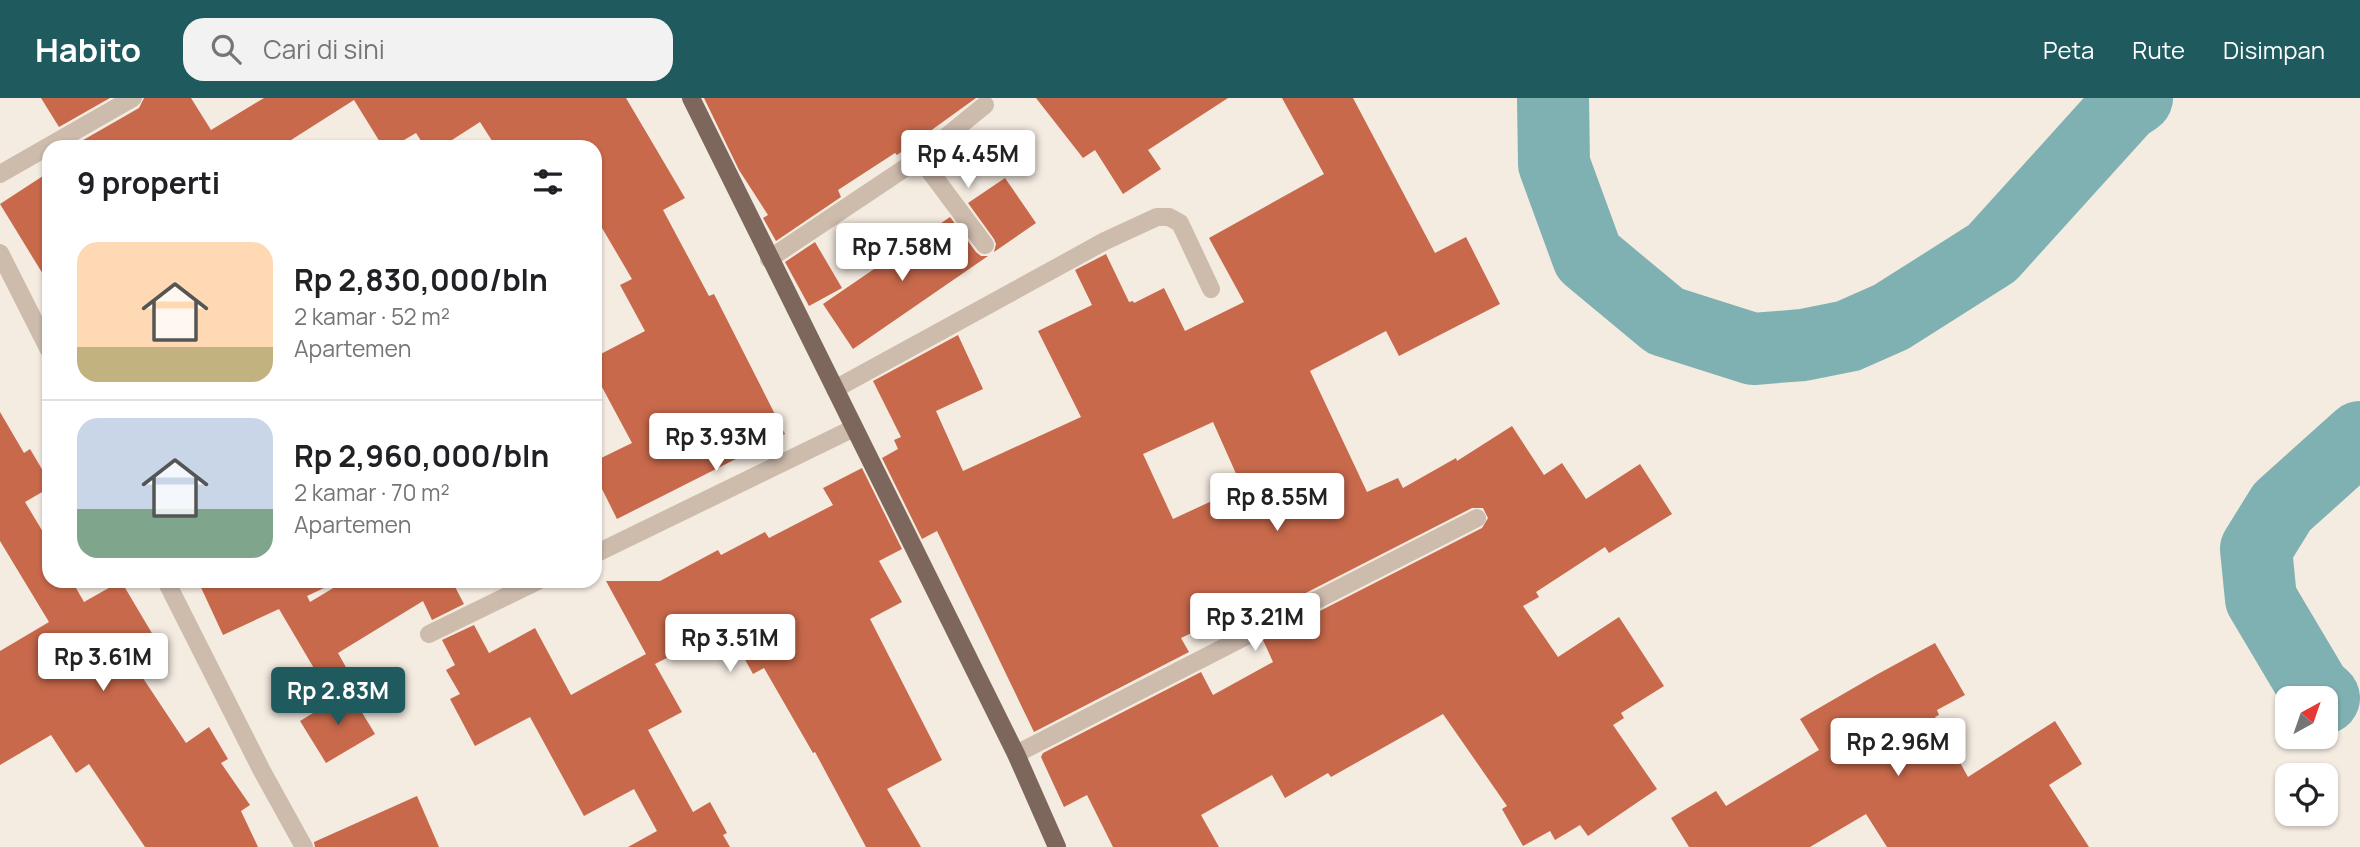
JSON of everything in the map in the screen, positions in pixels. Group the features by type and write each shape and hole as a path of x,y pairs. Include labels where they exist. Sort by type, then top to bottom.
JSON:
{"main road":[{"path":"691,98 1016,754 1057,847"}],"street":[{"path":"60,140 133,98"},
{"path":"769,259 920,158 985,105"},
{"path":"0,174 42,150"},
{"path":"920,158 985,245"},
{"path":"835,389 1105,241 1157,217 1169,217 1180,223 1212,289"},
{"path":"0,253 42,336"},
{"path":"602,551 854,428"},
{"path":"1016,754 1477,518"},
{"path":"170,588 304,847"},
{"path":"429,634 524,588"}],"building":[{"path":"41,98 110,98 59,127"},
{"path":"144,98 191,98 211,130 264,98 626,98 685,198 663,210 709,296 714,294 785,434 617,519 602,489 602,458 632,443 602,387 602,353 645,331 620,285 632,279 602,228 602,140 492,140 480,122 452,140 420,140 416,133 404,140 379,140 354,100 291,140 83,140 139,108"},
{"path":"704,98 976,98 897,155 895,153 838,190 841,197 776,241 763,218 768,215 739,170"},
{"path":"1036,98 1228,98 1148,150 1161,169 1123,194 1095,150 1083,158"},
{"path":"1282,98 1353,98 1435,253 1466,237 1500,304 1399,356 1386,331 1310,371 1367,492 1398,478 1403,488 1456,458 1457,461 1512,426 1544,475 1562,463 1586,499 1640,464 1672,514 1609,553 1605,547 1536,592 1539,597 1523,606 1558,657 1619,617 1664,686 1621,713 1624,718 1613,725 1657,789 1588,836 1580,825 1555,840 1550,831 1523,846 1502,809 1507,806 1443,714 1331,777 1328,773 1285,798 1272,775 1201,815 1219,847 1113,847 1087,795 1064,807 1041,757 1043,753 1201,672 1213,695 1273,662 1263,640 1482,528 1488,518 1483,508 1472,508 1253,620 1247,607 1181,638 1189,652 1034,732 937,531 922,539 882,458 898,449 894,440 901,437 873,381 958,335 983,389 936,411 963,471 1081,417 1038,331 1092,305 1075,270 1106,254 1129,302 1134,303 1164,288 1185,331 1244,302 1209,238 1324,174","holes":["1213,422 1242,487 1173,519 1143,454"]},
{"path":"42,177 42,273 0,204"},
{"path":"1005,178 1036,223 994,252 994,239 968,203"},
{"path":"950,217 976,252 981,256 988,256 853,349 823,304"},
{"path":"815,242 842,288 809,306 785,262"},
{"path":"0,412 24,453 30,449 42,469 42,492 25,502 42,530 42,588 76,588 84,602 109,588 125,588 153,635 125,651 186,743 209,727 228,759 221,763 250,805 241,811 258,847 145,847 89,764 76,773 51,735 0,765 0,651 49,622 0,541"},
{"path":"862,468 902,549 879,561 902,602 870,619 942,760 887,789 921,847 866,847 815,752 813,753 764,668 753,674 727,627 655,664 682,712 648,730 693,812 710,802 727,833 723,835 730,847 628,847 657,831 634,789 584,816 530,717 475,746 450,699 460,694 446,670 455,665 442,640 474,625 489,653 535,628 571,695 646,654 606,581 660,581 718,550 721,555 765,532 769,538 833,505 823,488"},
{"path":"201,588 324,588 307,596 310,602 333,588 456,588 464,604 432,620 423,601 338,653 352,678 328,692 279,609 223,635"},
{"path":"1935,643 1965,695 1937,710 1939,715 1935,717 1968,777 2055,721 2082,764 2049,785 2089,847 1887,847 1866,814 1810,847 1689,847 1671,818 1716,791 1726,806 1819,750 1800,719"},
{"path":"349,691 375,734 326,763 300,721"},
{"path":"417,796 439,847 315,847 314,842"}],"waterway":[{"path":"1553,98 1554,164 1588,257 1665,321 1753,349 1803,345 1848,336 1891,317 1992,253 2125,106 2137,98"},
{"path":"2313,686 2261,599 2256,549 2282,507 2360,437"}]}
